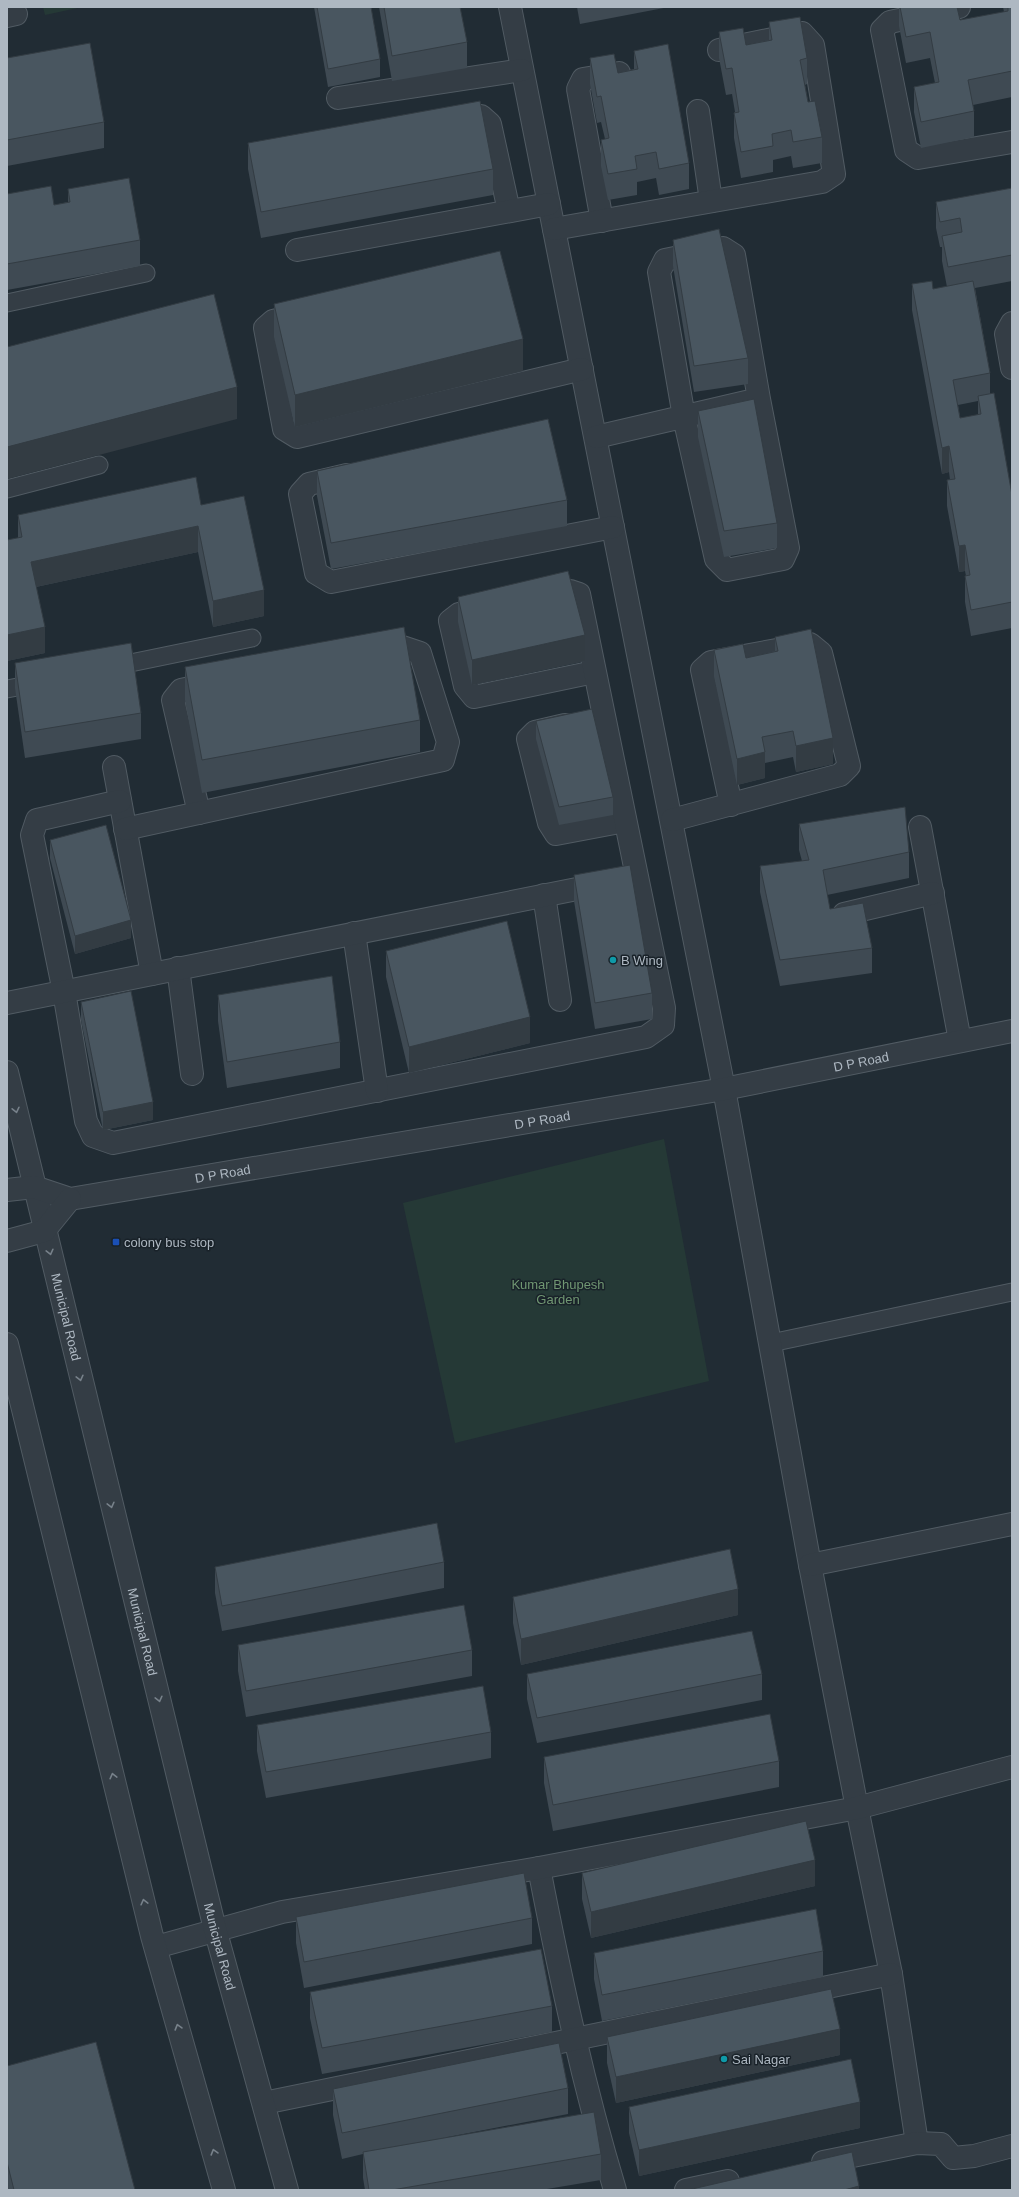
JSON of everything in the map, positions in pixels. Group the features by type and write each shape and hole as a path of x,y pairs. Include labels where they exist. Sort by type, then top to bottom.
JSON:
{"street":[{"path":"510,7 724,1089 810,1565 891,1974 917,2143"},
{"path":"959,7 890,22 882,30 906,150 918,158 1012,142"},
{"path":"554,229 822,182 834,174 812,45 802,33 719,50"},
{"path":"338,98 522,70"},
{"path":"602,221 578,89 584,79 637,70"},
{"path":"698,111 711,201"},
{"path":"435,125 480,116 490,124 509,211"},
{"path":"297,250 549,204"},
{"path":"723,248 734,255 759,399 788,548 783,559 727,570 716,559 684,417 659,272 666,260 723,248"},
{"path":"320,311 273,321 265,328 284,429 297,437 582,369"},
{"path":"1012,323 1006,334 1012,368"},
{"path":"596,437 759,399"},
{"path":"369,470 309,484 300,494 316,573 331,582 613,527"},
{"path":"120,801 37,820 32,835 64,992 86,1122 93,1136 113,1143 646,1037 663,1025 664,1008 579,594 570,591 526,600"},
{"path":"503,605 459,614 450,622 465,686 474,697 594,672"},
{"path":"672,820 731,805 840,775 849,766 821,653 810,644 711,662 702,670 731,805"},
{"path":"125,830 443,760 448,742 420,653 399,646 360,654"},
{"path":"199,813 173,700 180,690 235,679"},
{"path":"603,715 535,732 528,739 549,823 556,834 625,821"},
{"path":"114,767 152,974"},
{"path":"920,827 960,1041"},
{"path":"7,1003 638,877"},
{"path":"844,914 933,893"},
{"path":"544,895 560,1000"},
{"path":"354,934 377,1091"},
{"path":"178,968 192,1074"},
{"name":"D P Road","path":"7,1190 34,1187 70,1199 724,1089 1012,1031"},
{"name":"Municipal Road","path":"7,1072 44,1231 215,1929 287,2190"},
{"path":"7,1241 44,1231 70,1199"},
{"path":"7,1344 156,1947 224,2190"},
{"path":"810,1565 1012,1524"},
{"path":"156,1947 215,1929 282,1912 539,1868 857,1808 1012,1767"},
{"path":"539,1868 575,2038 594,2119 615,2190"},
{"path":"264,2104 575,2038 891,1974"},
{"path":"803,2166 917,2143 941,2144 953,2158 974,2156 1012,2146"},
{"path":"686,2190 748,2177"}],"lane":[{"path":"7,303 146,273"},
{"path":"7,489 99,465"},
{"path":"99,670 252,638"},
{"path":"7,690 53,680"},
{"path":"771,1343 1012,1292"}],"green space":[{"path":"43,7 82,7 45,15"},
{"name":"Kumar Bhupesh Garden","path":"664,1139 709,1381 455,1443 403,1203"}],"building":[{"path":"317,7 371,7 380,59 328,69"},
{"path":"384,7 460,7 467,42 392,56"},
{"path":"900,7 957,7 960,20 1008,11 1008,7 1012,7 1012,71 968,80 974,111 921,122 914,87 939,82 930,32 906,37"},
{"path":"800,17 807,58 800,60 808,102 815,101 822,137 793,142 791,130 772,134 773,146 741,152 734,113 739,112 732,68 726,69 719,32 743,28 746,45 772,40 769,22"},
{"path":"90,43 104,122 7,140 7,58"},
{"path":"668,44 689,163 659,169 656,152 635,156 637,169 608,174 601,140 609,138 601,96 597,97 590,58 614,54 618,73 638,69 634,51"},
{"path":"480,101 493,169 261,212 248,143"},
{"path":"129,178 140,240 7,264 7,194 51,186 54,205 70,202 68,189"},
{"path":"1012,188 1012,255 948,267 942,236 962,232 960,218 940,222 936,202"},
{"path":"719,229 748,358 694,366 673,240"},
{"path":"500,251 523,339 295,395 274,304"},
{"path":"932,281 933,289 973,281 990,373 953,380 960,418 981,414 978,396 994,393 1012,495 1012,602 971,610 965,576 970,575 965,545 959,546 947,480 955,479 949,446 942,448 912,284"},
{"path":"214,294 237,387 7,447 7,347"},
{"path":"754,399 777,523 724,531 698,411"},
{"path":"548,419 567,500 331,543 317,471"},
{"path":"196,477 201,505 244,496 264,590 213,601 198,526 31,562 45,627 7,635 7,540 22,537 18,515"},
{"path":"568,571 585,635 472,660 458,597"},
{"path":"404,627 420,720 202,760 185,667"},
{"path":"811,629 833,738 796,746 793,731 762,737 765,752 737,759 714,650 743,644 746,658 778,651 775,637"},
{"path":"131,643 141,713 25,732 15,663"},
{"path":"592,709 613,797 559,807 536,721"},
{"path":"905,807 909,852 823,870 830,909 863,903 872,948 780,960 760,866 809,860 799,824"},
{"path":"106,825 131,920 75,936 50,840"},
{"name":"B Wing","path":"630,865 652,993 595,1003 574,875"},
{"path":"507,921 530,1017 409,1047 386,951"},
{"path":"332,976 340,1042 227,1062 218,995"},
{"path":"131,991 153,1102 103,1112 81,1002"},
{"path":"437,1523 444,1562 222,1606 215,1567"},
{"path":"730,1549 738,1589 521,1639 513,1597"},
{"path":"464,1605 472,1650 246,1691 238,1645"},
{"path":"752,1631 762,1674 537,1718 527,1674"},
{"path":"483,1686 491,1732 266,1772 257,1725"},
{"path":"770,1714 779,1761 553,1805 544,1757"},
{"path":"806,1821 815,1860 591,1912 582,1873"},
{"path":"524,1873 532,1918 304,1962 296,1917"},
{"path":"816,1909 823,1951 602,1995 594,1953"},
{"path":"541,1949 552,2006 322,2048 310,1992"},
{"path":"831,1989 840,2029 616,2077 607,2037"},
{"path":"96,2042 135,2190 14,2190 7,2162 7,2066"},
{"path":"559,2043 568,2088 342,2133 333,2089"},
{"path":"851,2059 860,2102 639,2150 629,2107"},
{"path":"594,2112 601,2154 392,2190 369,2190 363,2152"},
{"path":"852,2152 859,2186 844,2190 688,2190"}],"place":[{"name":"B Wing","path":"613,960"},
{"name":"colony bus stop","path":"116,1242"},
{"name":"Sai Nagar","path":"724,2059"}]}
